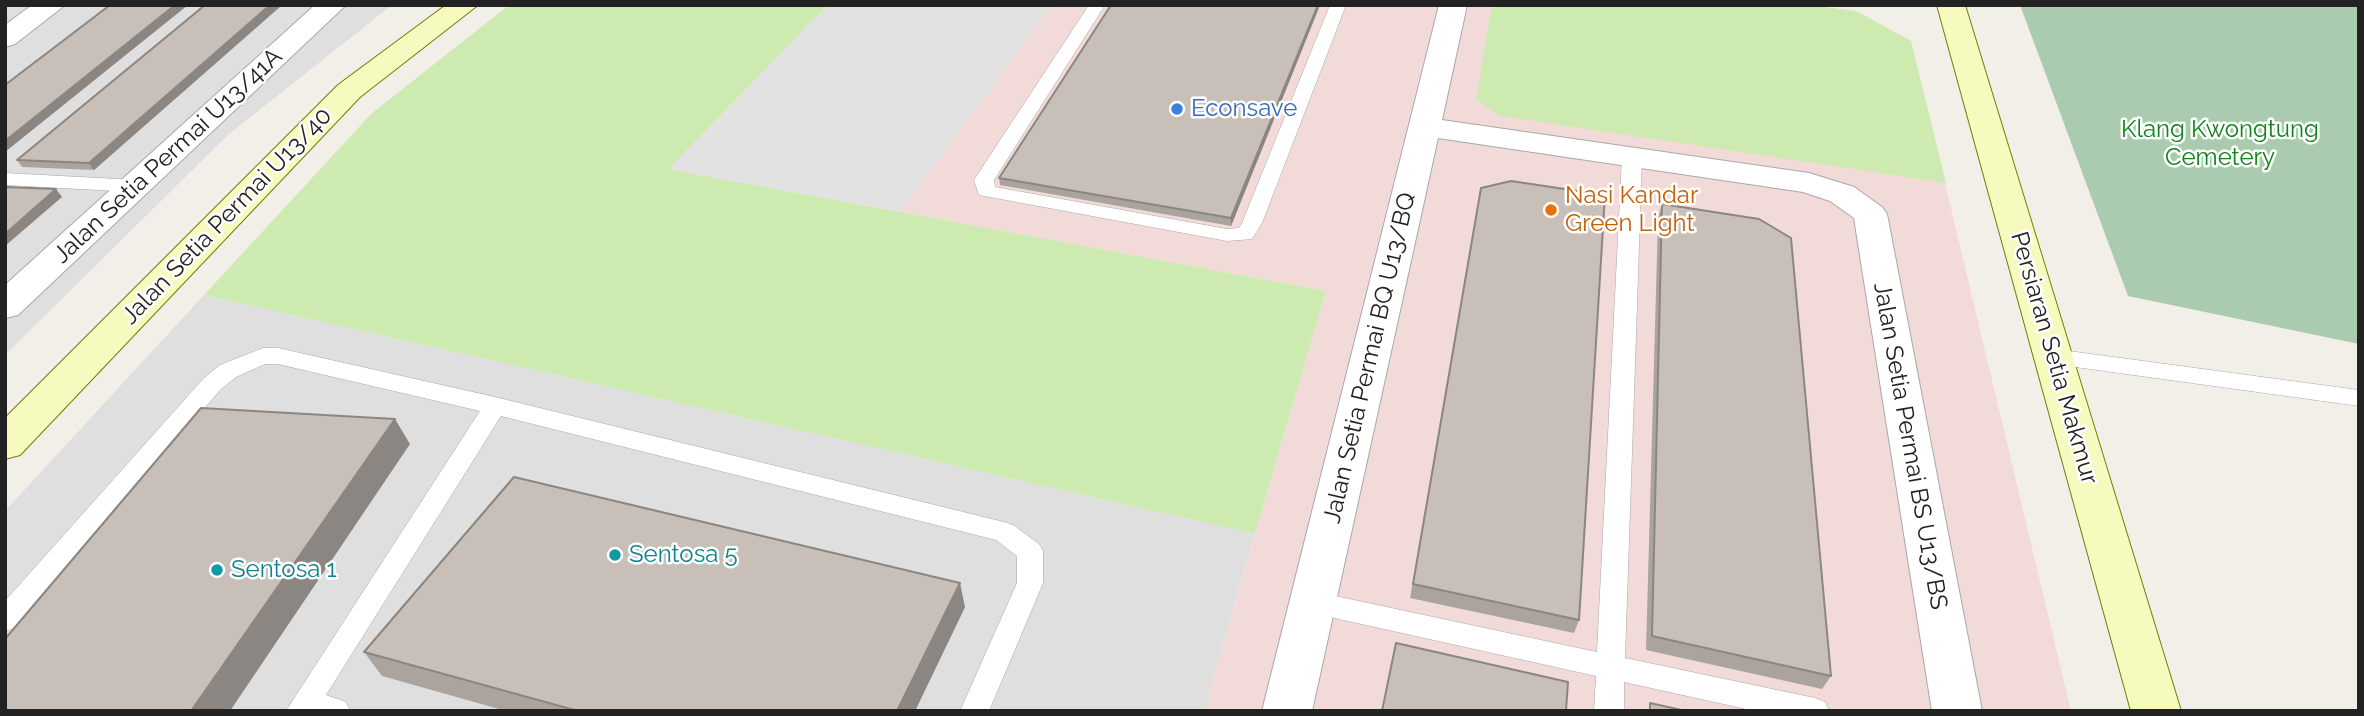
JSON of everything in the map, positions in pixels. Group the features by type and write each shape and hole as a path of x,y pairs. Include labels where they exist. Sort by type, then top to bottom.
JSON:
{"street":[{"path":"5,38 51,5"},
{"name":"Jalan Setia Permai U13/41A","path":"5,306 332,5"},
{"name":"Jalan Setia Permai U13/40","path":"5,444 349,90 464,5"},
{"name":"Jalan Setia Permai BQ U13/BQ","path":"1286,711 1453,5"},
{"name":"Persiaran Setia Makmur","path":"1943,6 2054,357 2156,711"},
{"name":"Jalan Setia Permai BS U13/BS","path":"1424,127 1809,183 1842,194 1870,214 1957,711"}],"lane":[{"path":"1097,5 984,180 986,191 1227,235 1245,234 1252,223 1338,5"},
{"path":"1609,711 1632,158"},
{"path":"5,179 136,186"},
{"path":"5,621 212,384 228,371 246,362 263,356 278,356 495,406 1004,532 1030,551 1030,583 974,711"},
{"path":"2054,357 2359,398"},
{"path":"336,711 303,707 495,406"},
{"path":"1312,602 1815,711"}],"shaded area":[{"path":"5,5 392,5 229,134 5,355"},
{"path":"828,5 1052,5 900,212 668,169"},
{"path":"1052,5 1807,5 1856,11 1911,41 2071,711 1204,711 1326,291 900,212"},
{"path":"204,295 1255,534 1204,711 5,711 5,511"}],"green space":[{"path":"509,5 828,5 669,169 1326,291 1255,534 204,295 371,114"},
{"path":"1492,5 1807,5 1856,11 1911,41 1946,183 1501,116 1476,100"},
{"name":"Klang Kwongtung Cemetery","path":"2020,5 2359,5 2359,344 2128,296"}],"building":[{"path":"110,5 175,5 5,141 5,85"},
{"path":"205,5 270,5 89,163 17,160"},
{"path":"1111,5 1318,5 1231,218 999,178"},
{"path":"1511,181 1605,195 1579,620 1413,584 1481,188"},
{"path":"5,187 56,189 5,234"},
{"path":"1662,204 1759,219 1791,238 1831,676 1652,636"},
{"name":"Sentosa 1","path":"201,408 395,419 191,711 5,711 5,639"},
{"name":"Sentosa 5","path":"514,477 960,583 897,711 578,711 364,652"},
{"path":"1396,643 1568,682 1566,711 1382,711"},
{"path":"1650,703 1686,711 1650,711"}],"place":[{"name":"Econsave","path":"1177,109"},
{"name":"Nasi Kandar Green Light","path":"1551,210"},
{"name":"Sentosa 5","path":"615,555"},
{"name":"Sentosa 1","path":"217,570"}]}
